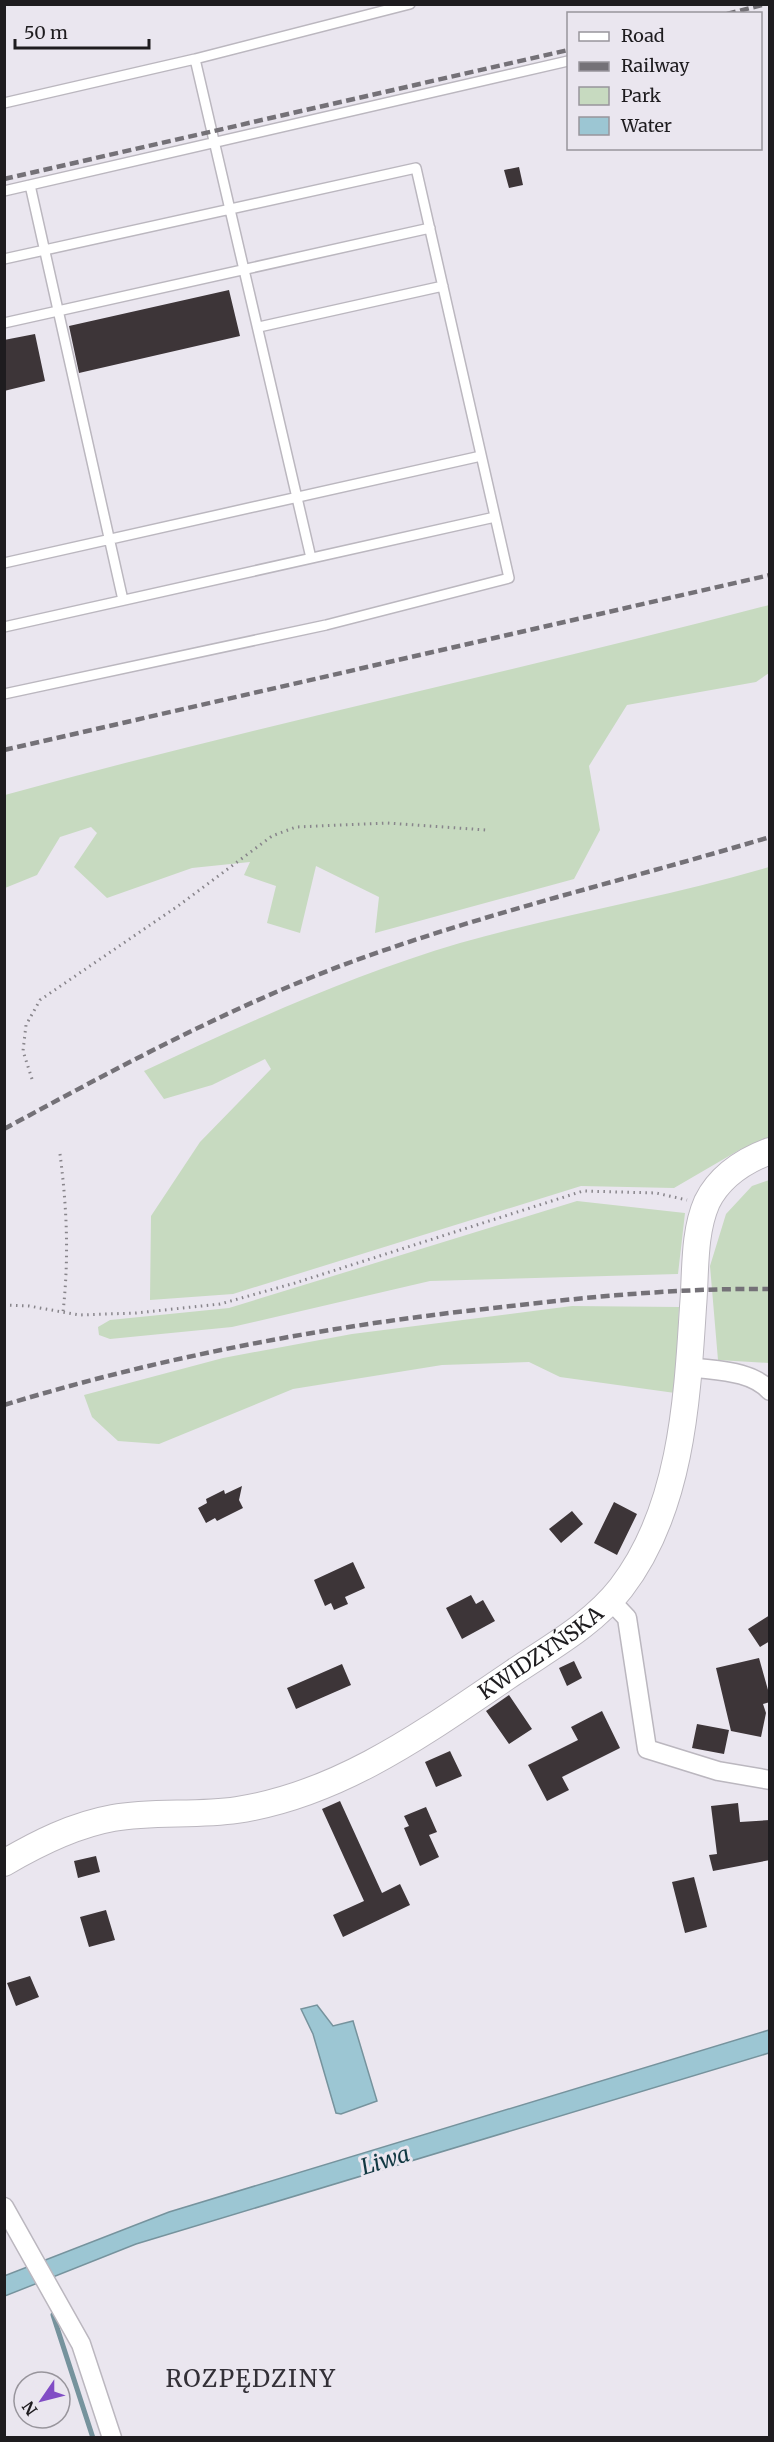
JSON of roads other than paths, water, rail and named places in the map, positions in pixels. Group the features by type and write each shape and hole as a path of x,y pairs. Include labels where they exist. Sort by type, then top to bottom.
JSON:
{"street":[{"name":"KWIDZYŃSKA","path":"4,1863 26,1850 88,1824 116,1818 237,1810 288,1799 329,1783 407,1745 591,1619 610,1600 640,1560 658,1522 674,1468 690,1367 698,1236 706,1205 714,1190 733,1169 770,1152"},
{"path":"690,1367 745,1376 757,1380 770,1391"},
{"path":"610,1600 627,1618 647,1749 718,1771 770,1780"},
{"path":"4,2208 69,2318 89,2363 112,2438"}],"lane":[{"path":"4,103 195,59 404,5"},
{"path":"195,59 246,269 311,558"},
{"path":"4,191 567,61"},
{"path":"4,260 416,168 509,578 326,625 4,694"},
{"path":"30,185 123,600"},
{"path":"4,323 430,228"},
{"path":"259,327 443,286"},
{"path":"4,563 481,456"},
{"path":"4,627 495,517"}],"water":[{"path":"317,2005 333,2026 353,2021 377,2101 341,2114 336,2113 313,2034 301,2009"},
{"name":"Liwa","path":"769,2030 769,2053 136,2244 5,2296 4,2276 169,2212"}],"waterway":[{"path":"53,2315 93,2438"}],"railway":[{"path":"735,12 766,4"},
{"path":"4,179 567,50"},
{"path":"4,750 770,575"},
{"path":"4,1129 129,1062 214,1020 343,965 502,913 770,837"},
{"path":"4,1405 192,1356 383,1322 608,1296 672,1291 770,1289"}],"district":[{"name":"ROZPĘDZINY","path":"251,2379"}]}
